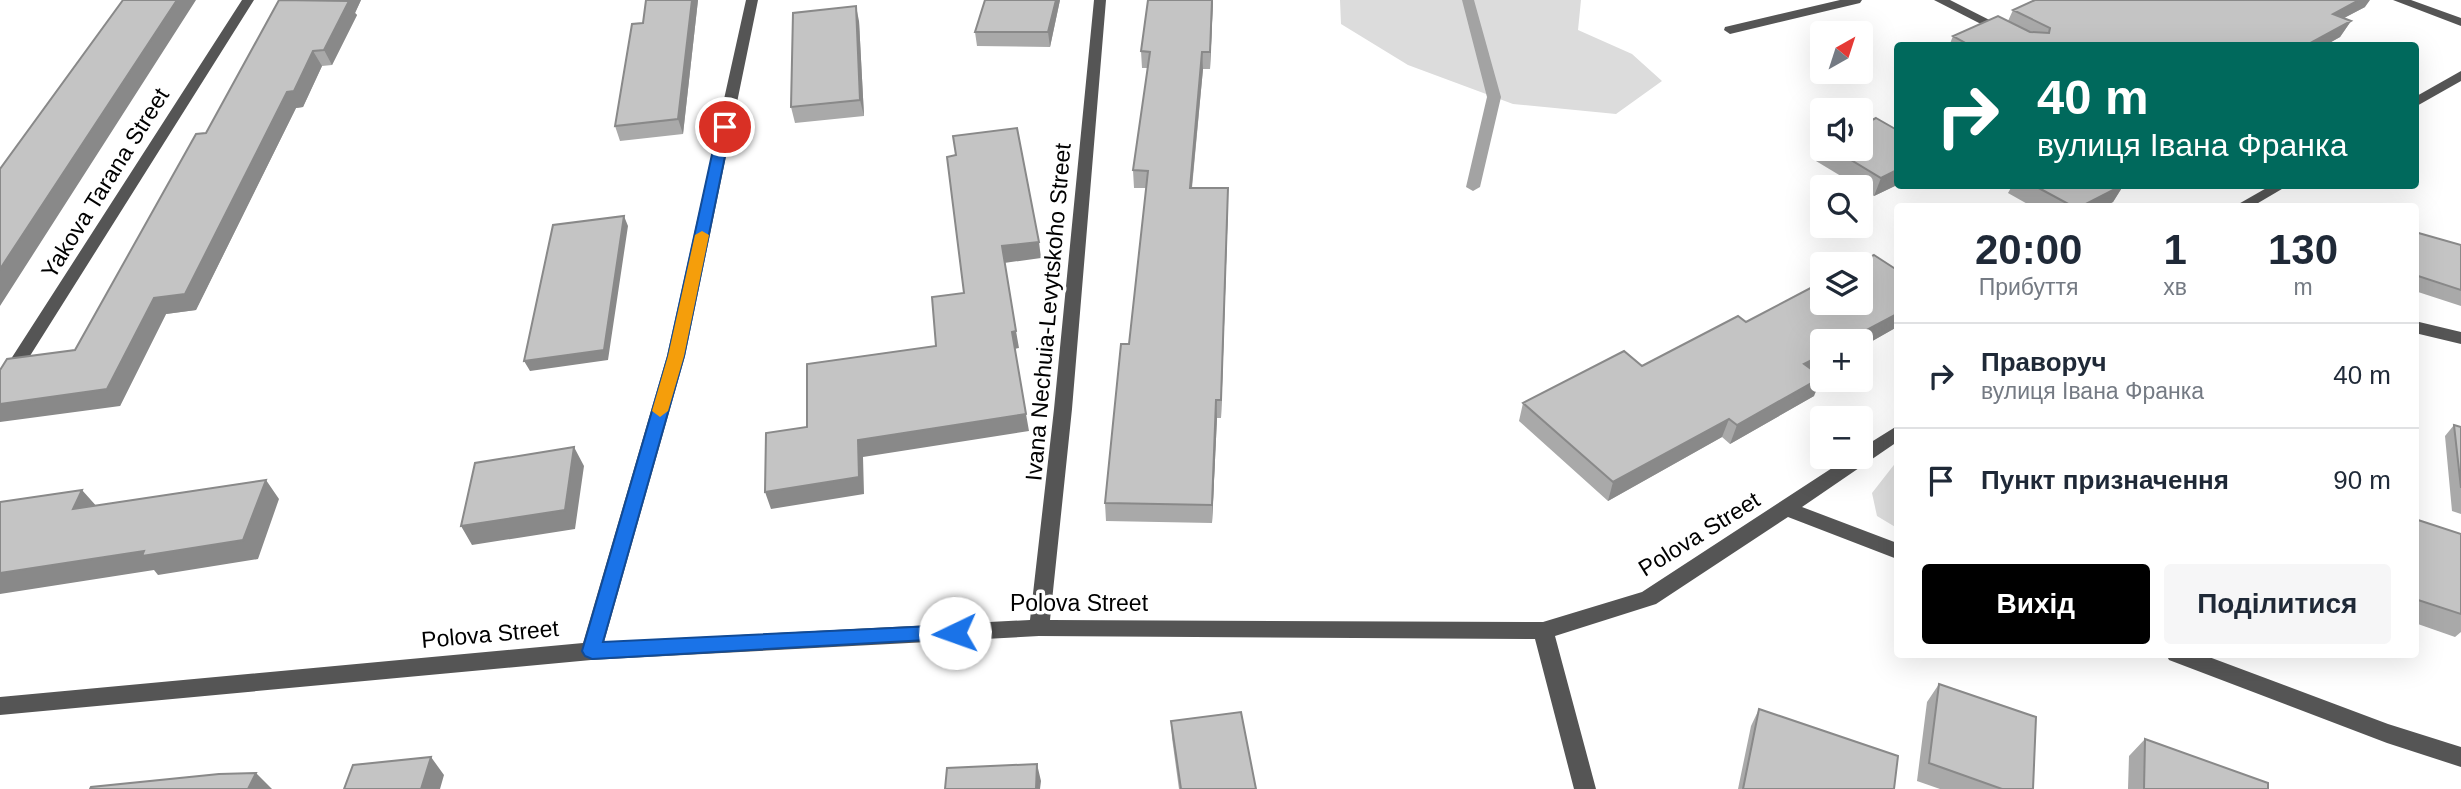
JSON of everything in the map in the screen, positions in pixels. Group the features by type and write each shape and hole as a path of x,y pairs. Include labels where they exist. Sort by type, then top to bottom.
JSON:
{"street":[{"name":"Yakova Tarana Street","path":"0,390 248,0"},
{"path":"592,651 676,356 752,0"},
{"name":"Ivana Nechuia-Levytskoho Street","path":"1039,628 1063,410 1100,0"},
{"path":"1730,30 1856,0"},
{"path":"1940,0 2027,42"},
{"path":"2399,0 2461,22"},
{"path":"2419,101 2461,75"},
{"path":"2249,203 2274,189"},
{"path":"2419,328 2461,338"},
{"name":"Polova Street","path":"0,706 592,651 1039,628 1543,631 1648,598 1894,435"},
{"path":"1786,509 1894,550"},
{"path":"1543,631 1585,789"},
{"path":"2187,658 2387,733 2461,757"}],"shaded area":[{"path":"1340,0 1581,0 1578,30 1632,54 1662,81 1616,114 1513,104 1408,65 1341,24"},
{"path":"1894,465 1894,526 1877,516 1872,493"}],"building":[{"path":"123,0 177,0 0,269 0,169"},
{"path":"279,0 349,1 324,50 313,51 294,91 287,92 185,294 154,298 107,389 0,404 0,370 7,359 75,350 196,134 206,133"},
{"path":"646,0 692,0 678,119 615,126 632,24 643,23"},
{"path":"985,0 1056,0 1048,32 975,32"},
{"path":"1148,0 1212,0 1210,52 1202,52 1190,188 1228,188 1221,400 1216,400 1212,505 1105,503 1121,344 1129,344 1148,171 1133,170 1150,52 1141,51"},
{"path":"2035,0 2359,0 2333,14 2351,21 2312,42 1964,42 1953,36 1998,16 2030,32 2049,33 2050,28 2013,10"},
{"path":"856,6 860,100 791,107 793,13"},
{"path":"1876,118 1894,128 1894,172 1881,178 1853,161 1873,161 1873,120"},
{"path":"1017,128 1039,242 1002,246 1016,331 1012,332 1026,414 858,440 859,477 765,492 766,433 807,427 807,364 936,346 932,297 964,293 947,157 956,155 953,136"},
{"path":"2041,189 2115,189 2088,203 2066,203"},
{"path":"624,216 604,350 524,361 553,225"},
{"path":"2419,233 2461,245 2461,290 2419,276"},
{"path":"1873,256 1894,268 1894,316 1869,329 1810,329 1810,361 1804,364 1810,368 1810,384 1737,425 1729,419 1613,482 1523,403 1624,351 1642,366 1738,316 1746,322 1810,288 1810,315 1873,315"},
{"path":"2454,425 2461,427 2461,488"},
{"path":"574,447 565,510 461,526 475,463"},
{"path":"266,480 243,540 142,556 144,551 0,573 0,502 82,490 73,509"},
{"path":"2419,520 2461,534 2461,614 2419,600"},
{"path":"1939,684 2036,717 2033,789 2002,789 1929,763"},
{"path":"1759,709 1898,756 1894,789 1743,789"},
{"path":"1241,712 1256,789 1181,789 1171,721"},
{"path":"2145,739 2268,783 2268,789 2144,789"},
{"path":"431,757 421,789 344,789 353,765"},
{"path":"1037,764 1036,789 945,789 947,768"},
{"path":"256,773 248,789 90,789 219,774"}],"waterway":[{"path":"1468,0 1494,97 1473,187"}],"slow traffic":[{"path":"660,411 676,356 702,235"}],"route":[{"path":"725,127 676,356 592,651 955,633"}]}
